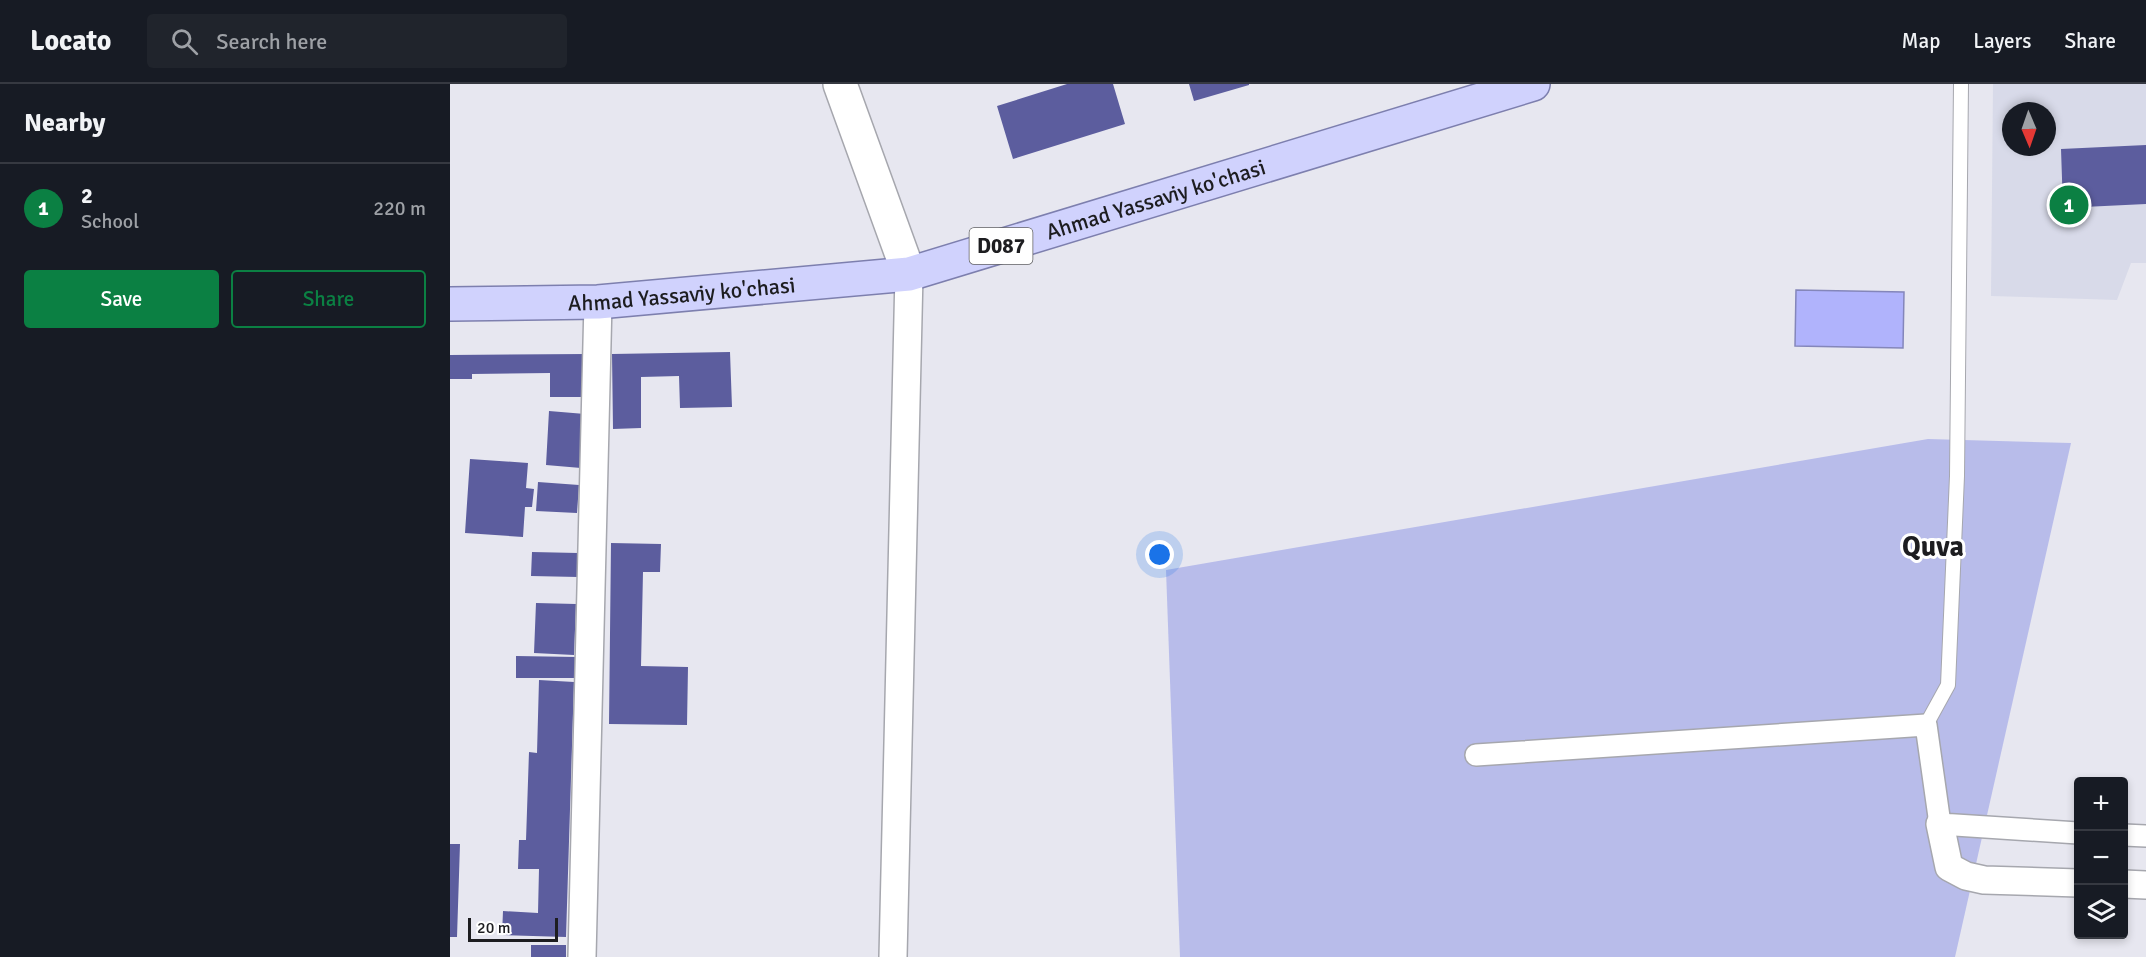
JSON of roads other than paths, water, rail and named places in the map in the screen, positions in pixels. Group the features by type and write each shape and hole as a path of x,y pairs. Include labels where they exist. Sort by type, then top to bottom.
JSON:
{"main road":[{"name":"Ahmad Yassaviy ko'chasi","path":"450,304 598,302 909,274 1533,84"}],"street":[{"path":"840,84 909,274 893,957"},
{"path":"582,957 598,302"},
{"path":"1476,755 1926,725 1940,824 1949,867 1966,876 1984,880 2074,883"},
{"path":"1940,824 2074,833"},
{"path":"2128,835 2146,836"},
{"path":"2128,884 2146,885"}],"lane":[{"path":"1926,725 1948,685 1957,464 1961,84"}],"place":[{"name":"2","path":"2069,205"}],"district":[{"name":"Quva","path":"1933,547"}]}
